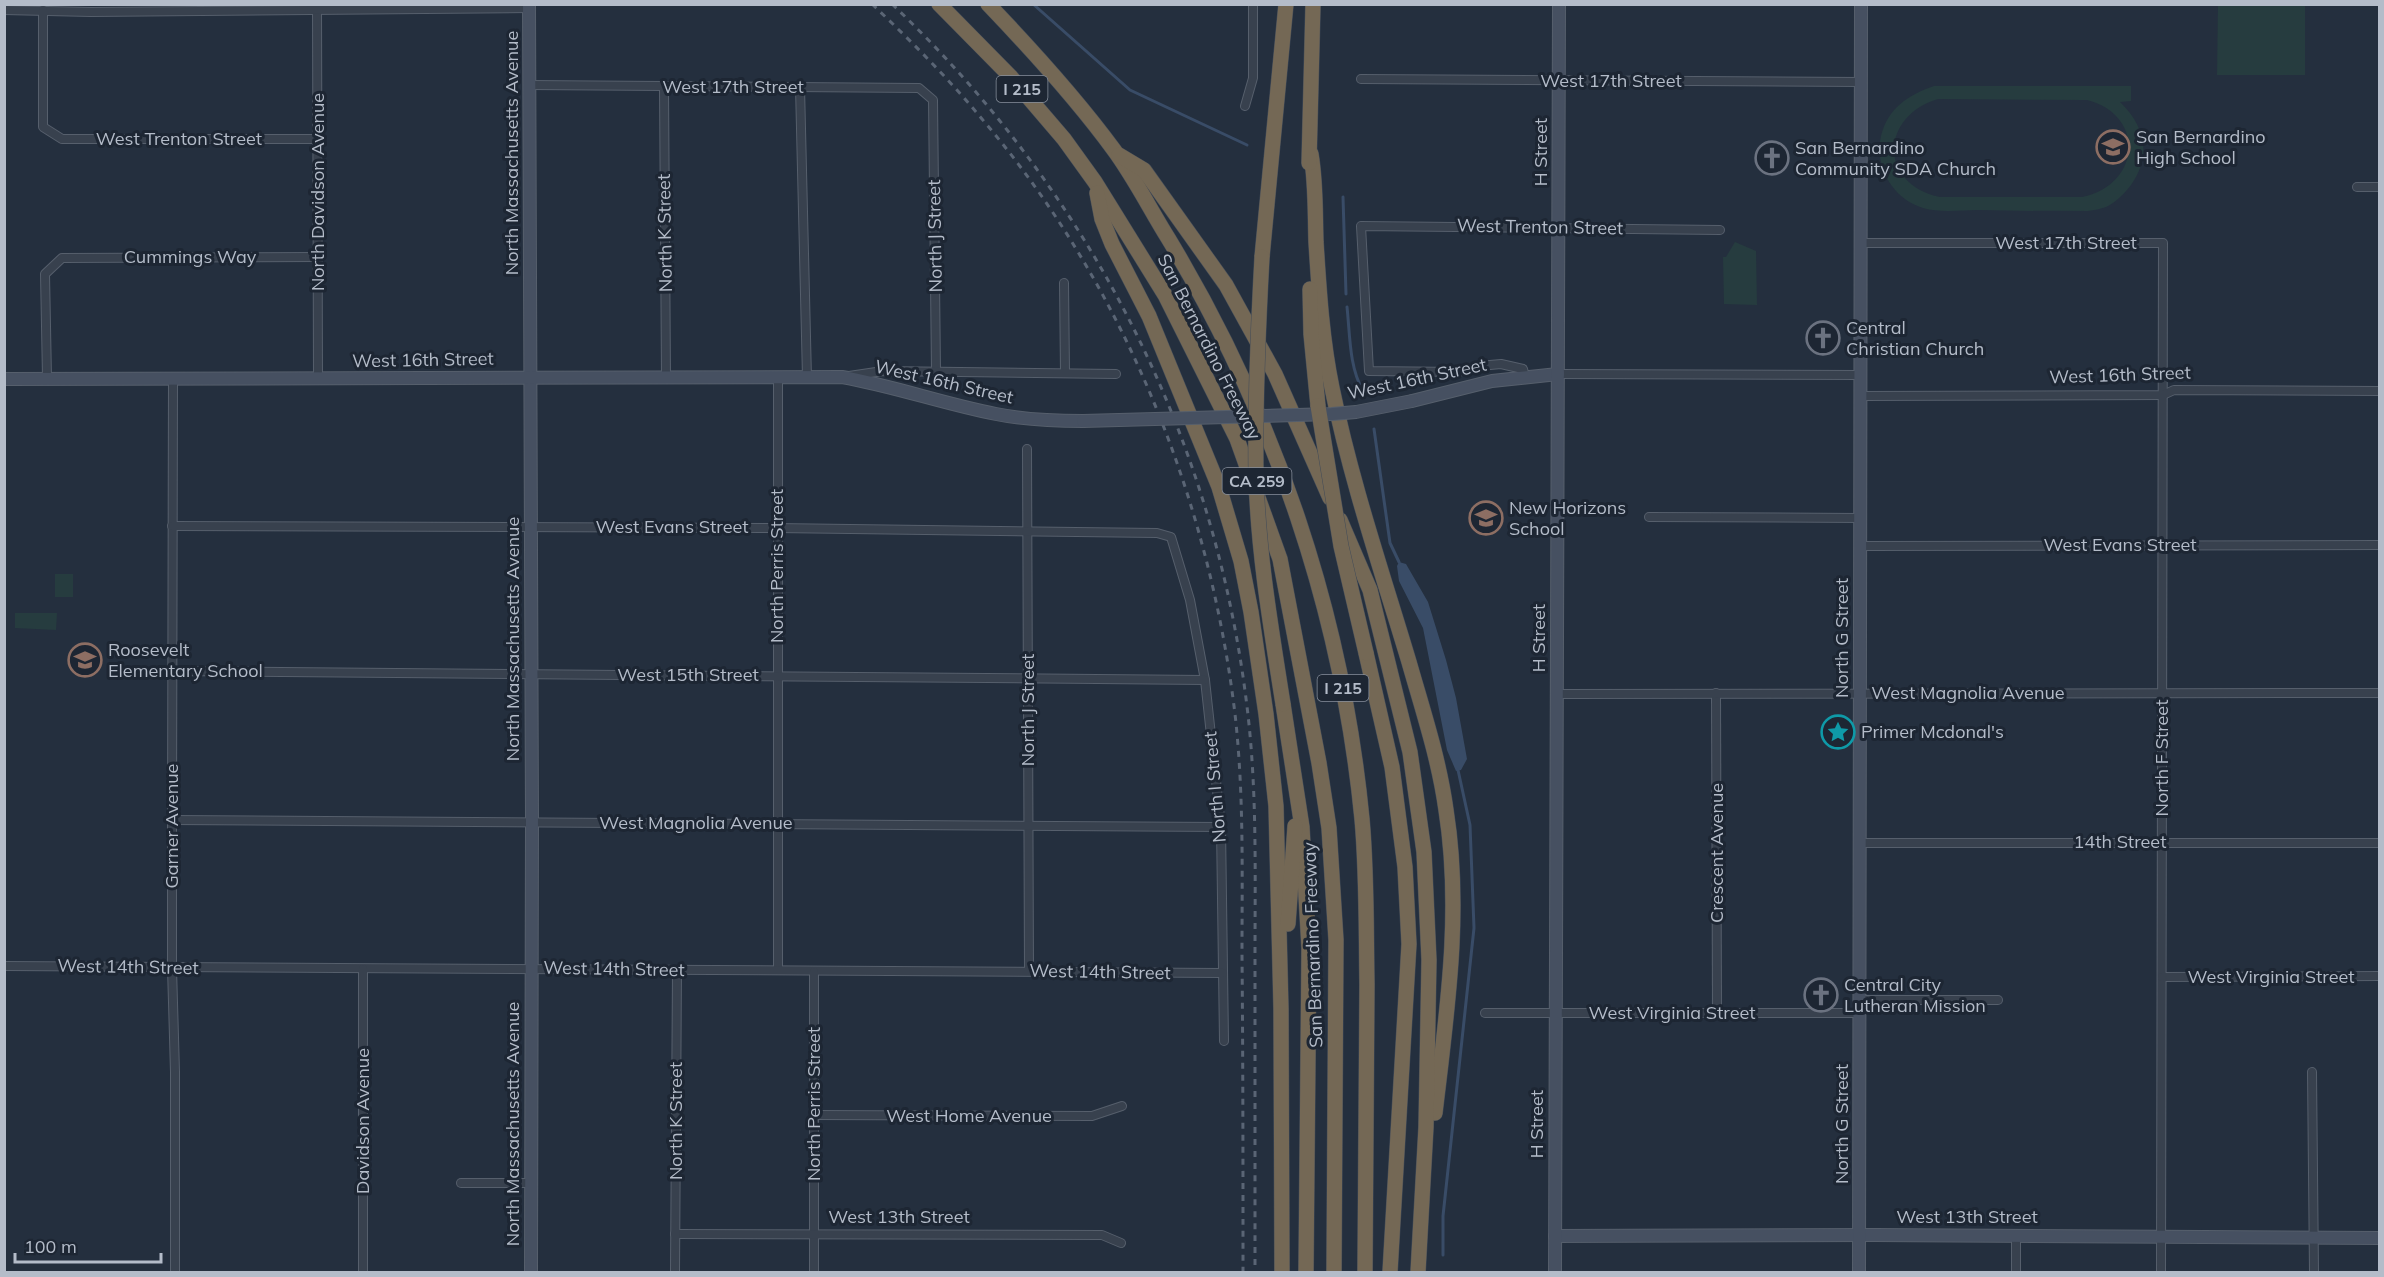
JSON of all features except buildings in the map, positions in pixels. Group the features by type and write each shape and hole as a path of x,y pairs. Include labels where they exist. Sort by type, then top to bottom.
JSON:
{"highway":[{"name":"San Bernardino Freeway","path":"939,4 1010,76 1064,139 1095,182 1165,295 1237,439 1280,559 1329,828 1336,940 1334,1272"},
{"name":"San Bernardino Freeway","path":"988,4 1076,102 1116,153 1193,282 1228,345 1259,412 1283,474 1317,575 1338,659 1363,822 1367,1077 1365,1272"},
{"name":"CA 259","path":"1286,4 1262,256 1256,374 1256,478 1268,607 1298,787"},
{"path":"1313,4 1311,154 1306,182 1311,334 1318,406 1341,546 1392,767 1405,867 1409,944 1390,1272"},
{"path":"1116,153 1144,170 1226,285 1288,401 1370,590 1410,752 1424,852 1429,960 1426,1126 1418,1272"},
{"path":"1311,154 1315,177 1321,309 1331,386 1348,456 1436,753 1447,811 1454,878 1451,984 1434,1120 1426,1126"},
{"path":"1095,182 1102,219 1112,244 1149,316 1228,511 1241,561 1260,666 1274,782 1281,1009 1281,1272"},
{"path":"1281,1009 1298,787"},
{"path":"1298,787 1305,859 1309,948 1306,1272"}],"street":[{"path":"1245,106 1252,78 1253,4"},
{"name":"H Street","path":"1555,1272 1559,4"},
{"name":"North G Street","path":"1859,1272 1861,4"},
{"path":"4,10 529,6"},
{"name":"North Massachusetts Avenue","path":"529,6 531,1272"},
{"name":"North Davidson Avenue","path":"317,7 318,379"},
{"name":"West Trenton Street","path":"43,10 44,127 62,139 317,139"},
{"name":"West 17th Street","path":"1361,79 1861,82"},
{"name":"West 17th Street","path":"529,85 919,88 933,100"},
{"name":"North K Street","path":"664,87 666,378"},
{"path":"800,87 807,378"},
{"name":"North J Street","path":"933,100 936,372"},
{"path":"2357,187 2379,188"},
{"name":"West Trenton Street","path":"1525,376 1523,369 1501,364 1479,366 1459,372 1369,371 1361,226 1720,230"},
{"name":"West 17th Street","path":"1861,243 2163,243"},
{"name":"North F Street","path":"2161,1272 2163,243"},
{"name":"Cummings Way","path":"47,378 45,274 62,258 318,257"},
{"path":"1064,283 1065,373"},
{"name":"West 16th Street","path":"4,379 531,376 807,378 842,377 883,371 1116,374"},
{"name":"West 16th Street","path":"842,377 900,389 995,414 1052,421 1083,422 1332,414 1412,401 1492,381 1558,374 1861,375"},
{"name":"North Perris Street","path":"778,378 776,528 778,970"},
{"name":"Garner Avenue","path":"173,379 172,968 176,1072 175,1272"},
{"name":"West 16th Street","path":"1861,396 2163,394 2174,390 2379,391"},
{"name":"North J Street","path":"1028,448 1029,971"},
{"path":"1649,517 1860,518"},
{"name":"West Evans Street","path":"172,526 776,528 1157,533 1171,537"},
{"name":"North I Street","path":"1171,537 1190,600 1205,680 1221,827 1224,1041"},
{"name":"West Evans Street","path":"1860,546 2379,545"},
{"name":"West 15th Street","path":"172,671 1205,680"},
{"name":"Crescent Avenue","path":"1716,693 1717,1014"},
{"name":"West Magnolia Avenue","path":"1557,694 2379,693"},
{"name":"West Magnolia Avenue","path":"172,820 777,822 1221,827"},
{"name":"14th Street","path":"1860,843 2379,843"},
{"name":"West 14th Street","path":"4,966 1223,974"},
{"name":"Davidson Avenue","path":"363,969 363,1272"},
{"name":"North K Street","path":"675,1272 677,970"},
{"name":"North Perris Street","path":"814,972 814,1272"},
{"name":"West Virginia Street","path":"2162,978 2379,976"},
{"name":"West Virginia Street","path":"1485,1013 1717,1014 1998,1000"},
{"path":"2312,1072 2314,1272"},
{"name":"West Home Avenue","path":"814,1115 1092,1116 1122,1106"},
{"path":"461,1183 531,1183"},
{"name":"West 13th Street","path":"675,1234 1102,1235 1121,1243"},
{"path":"2016,1235 2016,1272"},
{"name":"West 13th Street","path":"1555,1236 2016,1235 2379,1238"}],"green space":[{"path":"2218,5 2305,5 2305,75 2217,75"},
{"path":"1934,86 2131,86 2131,101 2120,102 2135,121 2143,141 2142,163 2138,174 2116,200 2104,208 2088,211 1943,211 1930,210 1912,204 1895,189 1883,170 1880,159 1881,136 1894,110 1908,98","holes":["1938,99 2087,100 2106,108 2119,120 2127,134 2129,150 2125,165 2116,179 2102,190 2082,197 1940,197 1919,189 1905,178 1897,164 1894,149 1897,134 1905,120 1919,108"]},
{"path":"1735,242 1756,251 1757,305 1724,304 1723,257 1726,257"},
{"path":"55,574 73,574 73,597 55,597"},
{"path":"15,613 57,613 56,630 15,628"}],"water":[{"path":"1399,562 1406,564 1428,602 1446,660 1456,698 1467,759 1461,770 1456,771 1447,750 1423,628 1399,581 1397,566"}],"waterway":[{"path":"1033,4 1130,90 1247,145"},
{"path":"1343,197 1346,294"},
{"path":"1347,307 1355,372 1363,391"},
{"path":"1374,429 1390,543 1399,562"},
{"path":"1443,1255 1443,1216 1474,928 1470,825 1458,770"}],"railway":[{"path":"872,4 929,60 982,119 1033,183 1078,252 1118,323 1152,398 1181,475 1204,553 1222,633 1235,714 1240,774 1243,1272"},
{"path":"892,4 963,78 1028,157 1084,240 1133,328 1174,420 1207,515 1232,614 1248,715 1253,775 1255,1272"}],"place":[{"name":"San Bernardino High School","path":"2113,147"},
{"name":"San Bernardino Community SDA Church","path":"1772,158"},
{"name":"Central Christian Church","path":"1823,338"},
{"name":"New Horizons School","path":"1486,518"},
{"name":"Roosevelt Elementary School","path":"85,660"},
{"name":"Primer Mcdonal's","path":"1838,732"},
{"name":"Central City Lutheran Mission","path":"1821,995"}]}
